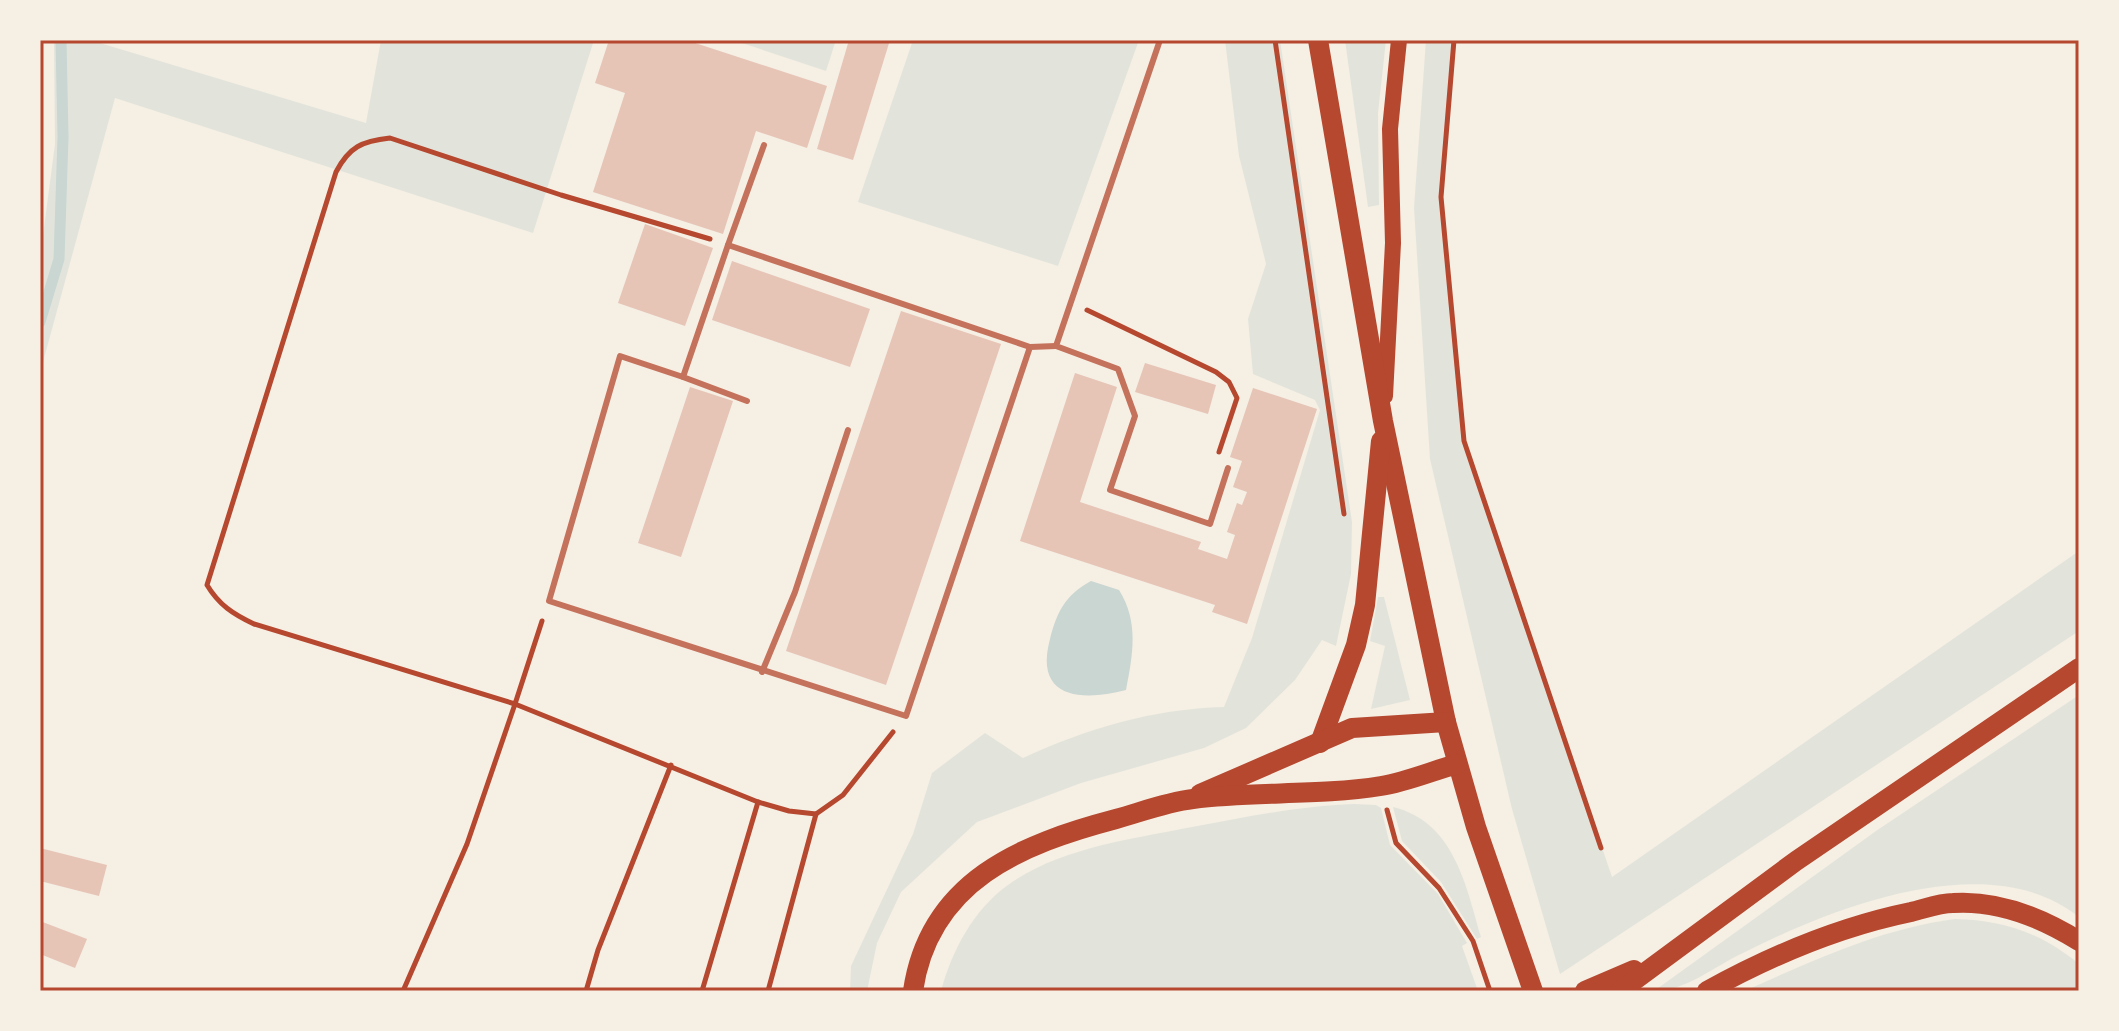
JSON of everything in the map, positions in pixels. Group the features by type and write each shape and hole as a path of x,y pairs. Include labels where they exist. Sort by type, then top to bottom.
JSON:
{"main road":[{"path":"1318,40 1383,421 1446,722 1457,764 1533,991"},
{"path":"1320,743 1356,645 1365,605 1383,421 1393,243 1390,129 1399,40"},
{"path":"1620,991 1796,861 2079,668"},
{"path":"913,991 925,944 943,914 966,887 997,863 1039,841 1190,799 1269,761 1352,728 1446,722"},
{"path":"1190,799 1382,786 1457,764"},
{"path":"1707,991 1826,934 1871,920 1953,903 1996,906 2028,914 2079,941"},
{"path":"1585,991 1664,957"}],"lane":[{"path":"1056,346 1160,40"},
{"path":"683,377 764,145"},
{"path":"728,245 1030,347 1056,346 1118,369 1135,416 1110,490 1210,524 1228,468"},
{"path":"747,401 620,356 549,601 906,716 1030,347"},
{"path":"762,672 795,592 848,430"}],"path":[{"path":"1275,40 1344,519"},
{"path":"1454,40 1441,197 1464,441 1601,848"},
{"path":"728,245 561,195 390,138 365,141 346,153 336,172 207,585 215,599 231,613 254,624 515,704 758,802 789,811 816,814"},
{"path":"1072,302 1216,372 1229,382 1237,398 1218,452 1228,468"},
{"path":"403,991 467,844 549,601"},
{"path":"768,991 816,814 843,795 906,716"},
{"path":"586,991 598,950 671,765"},
{"path":"702,991 758,802"},
{"path":"1387,810 1396,843 1439,888 1473,941 1490,991"}],"shaded area":[{"path":"54,40 90,40 366,123 381,40 594,40 533,233 115,98 40,373 40,258 55,144"},
{"path":"733,40 836,40 826,71"},
{"path":"913,40 1139,40 1058,266 858,202"},
{"path":"1225,40 1280,40 1352,522 1351,574 1336,646 1322,640 1295,680 1246,728 1204,748 1081,783 977,822 901,892 877,943 867,991 850,991 851,966 913,834 932,773 985,733 1023,758 1121,722 1172,712 1224,707 1252,638 1320,410 1315,400 1253,374 1248,319 1266,264 1239,156"},
{"path":"1345,40 1386,40 1378,113 1379,205 1368,207"},
{"path":"1426,40 1454,40 1441,197 1464,441 1612,877 2079,551 2079,631 1560,974 1512,809 1430,459 1414,208"},
{"path":"1091,581 1119,590 1125,602 1132,626 1131,664 1126,690 1078,695 1055,684 1049,674 1047,659 1059,612 1075,592"},
{"path":"1378,597 1384,597 1410,700 1371,709 1385,646 1370,641"},
{"path":"2079,695 2079,917 2042,896 2001,886 1957,885 1911,891 1820,918 1689,982 1654,991 1876,831"},
{"path":"1354,804 1381,808 1390,845 1438,894 1467,943 1462,946 1478,991 941,991 958,946 984,906 1008,885 1050,862 1145,836 1273,812"},
{"path":"1393,807 1414,815 1444,841 1463,877 1481,937 1477,939 1441,882 1402,841"},
{"path":"1955,919 2006,926 2050,944 2079,964 2079,991 1744,991 1873,938"}],"building":[{"path":"609,40 686,40 827,86 807,148 756,131 723,234 593,192 625,93 595,83"},
{"path":"849,40 890,40 853,160 817,149"},
{"path":"645,224 713,248 685,326 618,303"},
{"path":"732,261 870,309 850,367 712,320"},
{"path":"901,311 1001,344 886,685 786,651"},
{"path":"1145,363 1216,385 1208,414 1135,392"},
{"path":"1075,373 1117,387 1080,502 1201,542 1198,549 1227,559 1235,535 1227,532 1237,503 1242,505 1247,492 1233,487 1242,461 1230,457 1253,388 1317,409 1247,624 1212,612 1215,605 1020,541"},
{"path":"690,387 733,401 681,557 638,543"},
{"path":"40,848 107,865 99,896 40,881"},
{"path":"40,921 87,939 75,968 40,954"}],"waterway":[{"path":"40,322 59,259 63,137 61,40"}]}
